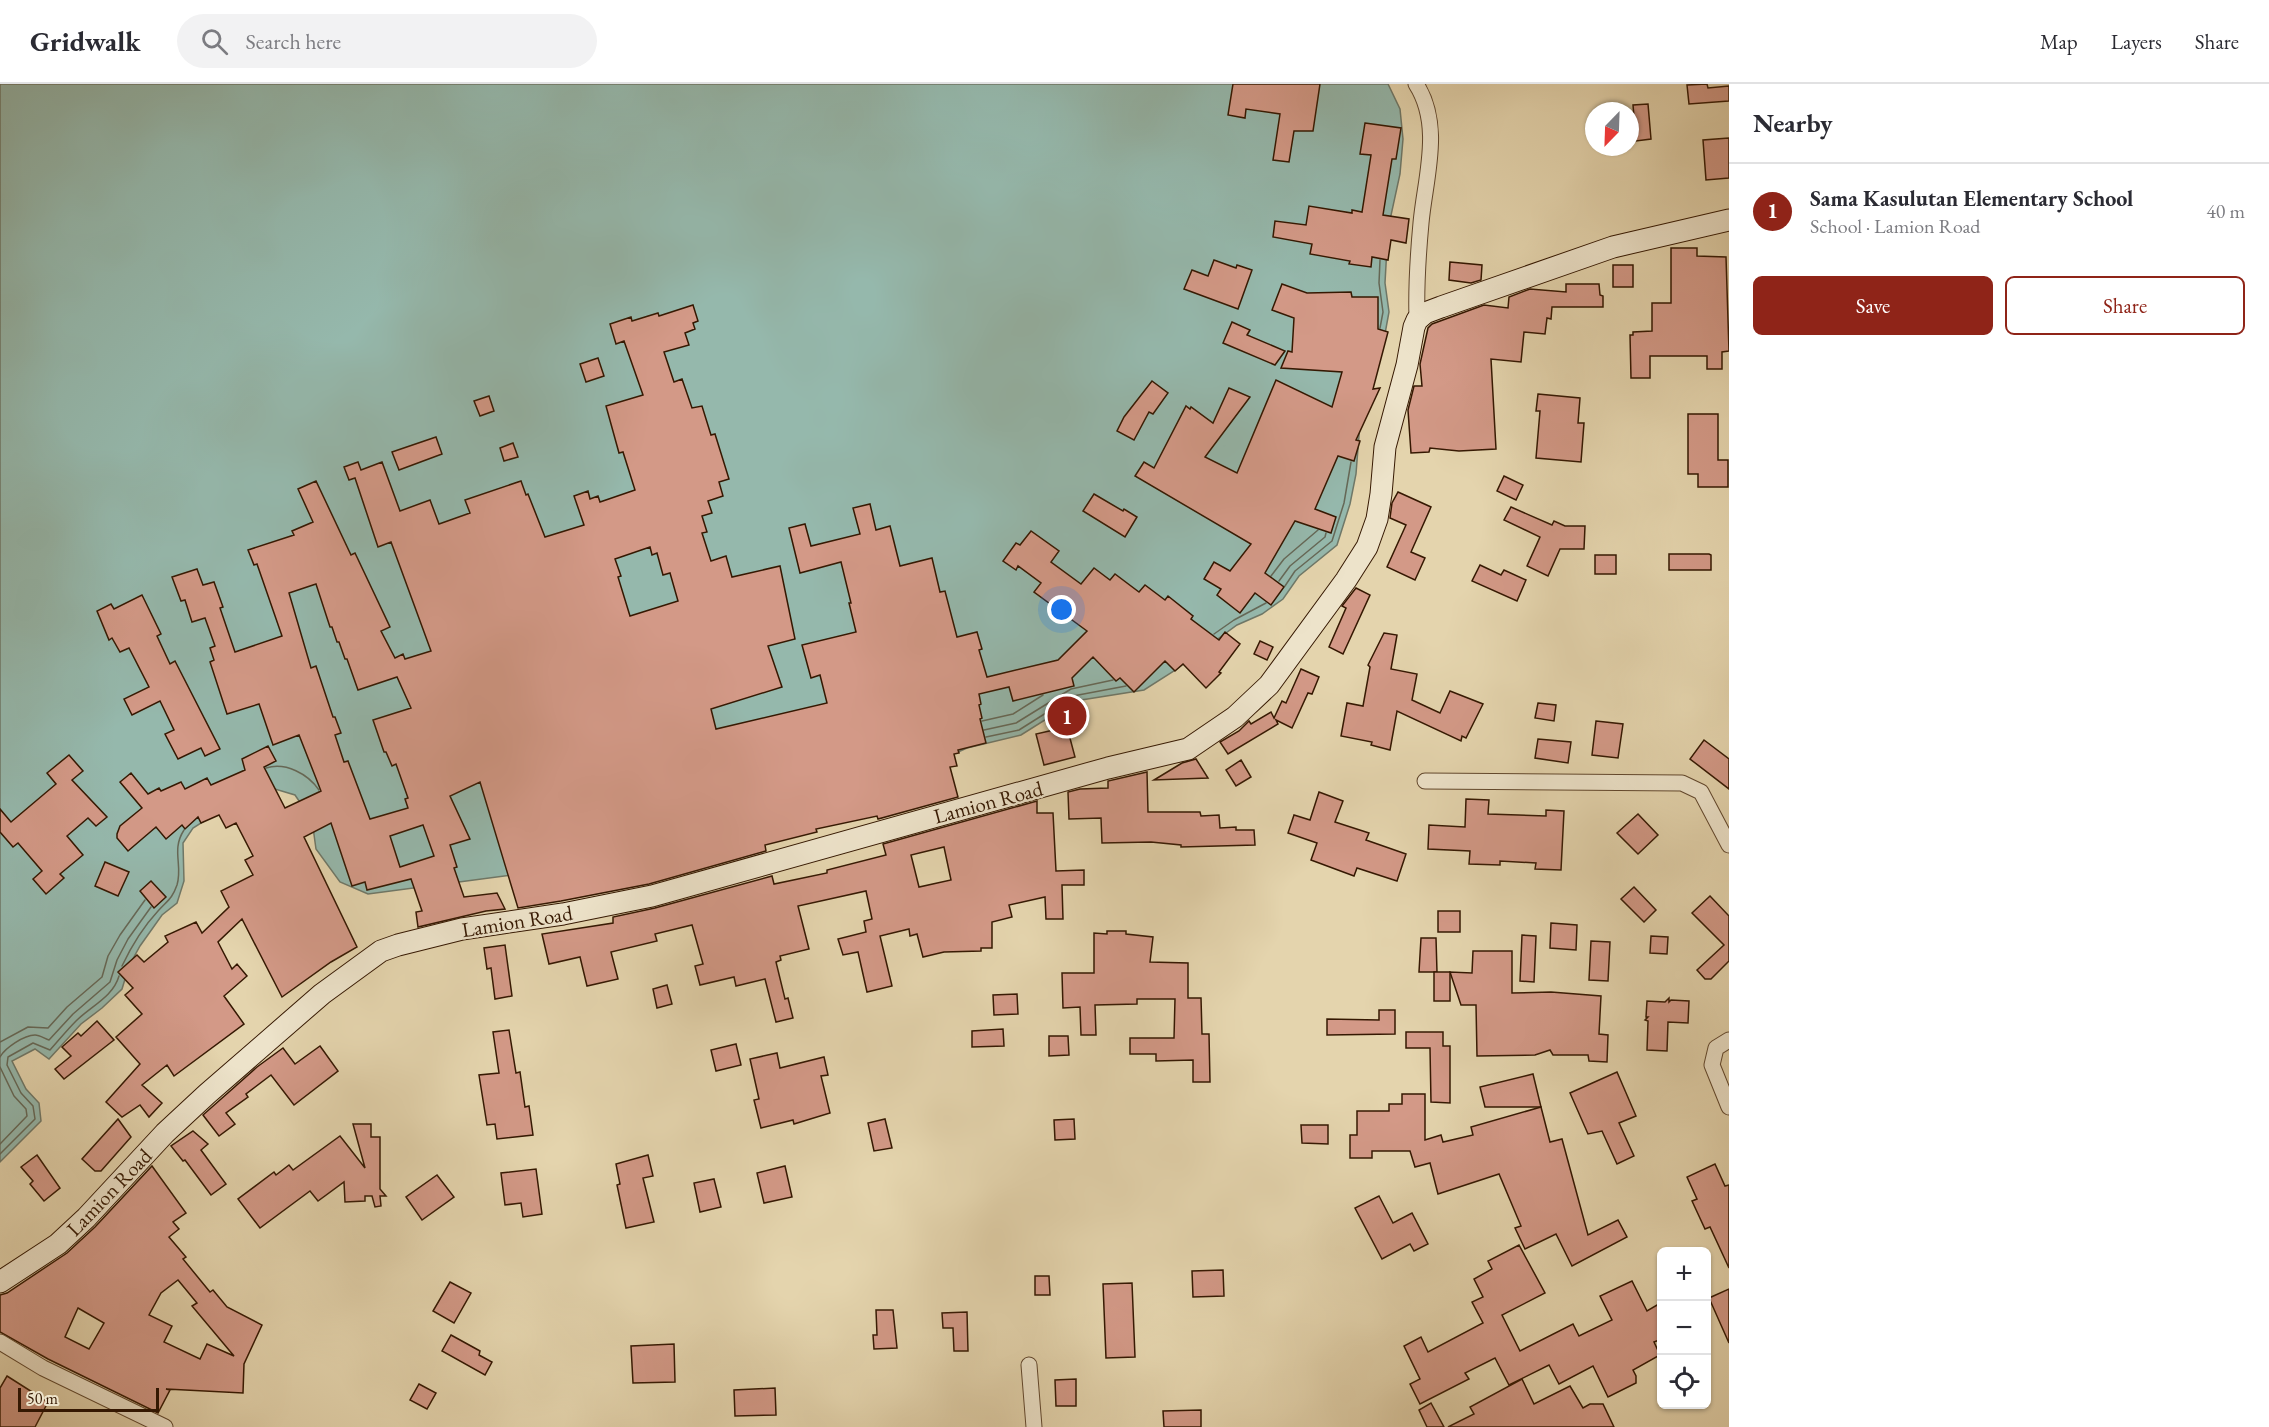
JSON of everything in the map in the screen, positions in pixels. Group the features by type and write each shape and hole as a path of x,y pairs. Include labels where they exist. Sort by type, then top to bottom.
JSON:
{"street":[{"path":"1416,84 1424,100 1431,140 1421,224 1416,292 1417,320"},
{"path":"1417,320 1440,307 1603,251 1729,220"},
{"name":"Lamion Road","path":"0,1282 58,1244 86,1218 165,1133 322,994 381,951 462,929 563,914 652,896 1108,768 1143,762 1188,749 1235,717 1269,685 1358,563 1367,547 1377,519 1382,494 1385,447 1417,320"},
{"path":"1425,781 1682,783 1701,792 1729,845"},
{"path":"1729,1040 1716,1048 1712,1065 1729,1107"},
{"path":"0,1342 43,1368 165,1427"},
{"path":"1029,1365 1034,1427"}],"water":[{"path":"0,84 1388,84 1400,109 1403,139 1400,174 1388,229 1385,283 1389,312 1382,350 1361,410 1356,474 1350,504 1337,545 1299,576 1283,599 1262,614 1237,625 1144,690 1075,701 1021,735 967,748 873,790 528,873 368,894 340,882 316,849 312,820 295,795 275,789 212,816 193,828 183,843 184,881 177,903 162,915 140,946 129,966 122,989 81,1024 49,1059 35,1049 12,1061 26,1089 39,1103 41,1121 0,1162"}],"building":[{"path":"1233,84 1320,84 1313,131 1294,131 1289,162 1273,160 1280,114 1246,109 1245,118 1228,115"},
{"path":"1707,84 1708,88 1729,86 1729,101 1689,104 1687,85"},
{"path":"1648,104 1651,139 1639,141 1639,105"},
{"path":"1365,123 1401,128 1396,159 1392,159 1383,215 1409,219 1406,243 1391,240 1388,260 1372,257 1371,267 1310,254 1312,244 1273,237 1275,221 1306,225 1309,206 1352,213 1352,210 1362,212 1371,155 1360,154"},
{"path":"1729,138 1729,178 1706,180 1703,140"},
{"path":"1671,248 1697,248 1697,256 1726,257 1729,351 1722,352 1722,369 1707,369 1707,356 1650,356 1650,378 1631,378 1630,335 1633,335 1633,332 1652,331 1652,303 1671,303"},
{"path":"1214,260 1236,268 1237,265 1252,270 1238,309 1184,289 1192,270 1208,276"},
{"path":"1450,262 1482,265 1481,280 1471,283 1449,280"},
{"path":"1613,265 1633,265 1633,287 1613,287"},
{"path":"1282,284 1307,293 1351,292 1352,297 1378,297 1378,329 1388,332 1373,389 1380,388 1356,440 1360,441 1354,461 1338,456 1315,509 1336,517 1331,533 1295,521 1265,573 1284,587 1271,605 1255,593 1240,613 1217,595 1221,589 1204,579 1214,562 1230,571 1251,544 1135,476 1144,462 1154,468 1186,406 1190,409 1191,407 1213,423 1229,388 1250,397 1205,457 1237,473 1276,380 1332,407 1342,372 1281,368 1288,351 1292,352 1294,318 1272,310"},
{"path":"1566,284 1599,284 1600,295 1603,296 1603,307 1552,307 1551,319 1547,318 1545,334 1524,332 1521,362 1491,359 1496,449 1459,451 1430,448 1429,452 1411,453 1408,410 1414,386 1422,386 1420,364 1428,328 1432,324 1484,305 1508,308 1509,297 1530,289 1566,292"},
{"path":"693,305 698,321 693,323 695,329 685,333 689,345 664,352 674,382 682,379 692,408 702,406 711,435 715,434 729,479 719,482 723,496 708,501 712,513 702,516 707,532 702,533 711,561 726,556 732,577 780,566 795,639 768,646 782,687 711,709 716,729 827,703 820,675 811,678 802,645 856,632 849,603 851,603 841,562 800,573 789,528 805,524 811,546 860,534 853,508 870,504 876,530 890,526 900,566 932,558 940,592 945,591 957,637 977,632 982,649 979,650 987,677 1058,660 1087,631 1034,592 1041,583 1018,566 1016,570 1003,561 1016,543 1020,545 1031,531 1059,551 1051,562 1081,584 1094,568 1110,580 1115,574 1139,592 1145,585 1165,600 1168,596 1193,616 1191,619 1219,640 1225,632 1240,644 1219,672 1221,673 1206,688 1183,664 1175,671 1165,661 1134,692 1120,678 1116,681 1093,657 1072,678 1074,686 1013,701 1009,687 979,694 982,718 980,719 986,743 958,750 959,753 954,754 957,766 950,767 958,797 878,819 877,816 816,829 817,832 765,845 766,851 649,884 518,908 480,782 450,796 470,839 450,845 457,867 454,868 464,897 497,893 505,909 486,911 418,927 416,912 422,911 411,879 367,890 365,882 352,886 331,823 304,837 357,947 331,962 282,997 242,919 218,942 232,969 237,964 247,976 224,996 244,1024 174,1076 167,1065 142,1085 162,1103 149,1117 140,1105 122,1117 106,1102 140,1064 116,1037 142,1014 125,995 133,988 118,972 137,955 144,962 168,942 165,936 196,922 202,933 229,907 221,891 253,875 245,860 253,856 236,823 226,828 219,815 201,823 198,817 185,829 182,825 166,839 156,827 128,851 117,838 117,834 120,826 142,808 120,782 131,773 148,794 159,788 161,791 181,782 185,789 207,778 211,785 245,770 242,759 268,746 276,761 264,767 285,808 321,791 299,735 273,745 259,704 227,714 210,662 214,660 210,648 215,646 205,618 192,622 185,600 181,601 172,577 197,569 203,585 214,582 235,652 282,636 257,564 254,565 248,550 294,535 292,531 313,522 298,489 316,481 351,555 355,553 390,627 381,631 395,658 403,654 405,659 431,651 391,542 378,547 355,478 349,480 344,467 358,462 361,470 382,462 400,511 430,500 439,524 470,513 465,500 521,481 545,537 584,525 574,496 588,491 590,499 598,496 600,502 635,490 623,452 619,453 606,406 643,395 624,341 616,344 610,324 631,317 632,321 658,313 659,316","holes":["650,547 652,555 657,553 663,575 670,573 678,601 630,616 615,559","316,584 330,627 347,659 358,690 397,677 411,708 373,720 384,752 392,766 396,764 408,798 405,799 408,808 370,819 348,761 344,762 335,735 341,733 333,717 316,666 311,668 289,593","423,825 434,856 400,867 390,836"]},
{"path":"1232,322 1250,330 1247,335 1285,351 1275,365 1223,343"},
{"path":"598,358 604,376 586,382 580,364"},
{"path":"1152,381 1168,393 1153,414 1149,412 1134,440 1117,431 1124,417"},
{"path":"1538,394 1580,398 1578,423 1584,423 1581,462 1536,458 1540,411 1536,411"},
{"path":"489,396 494,411 480,416 474,401"},
{"path":"1688,414 1718,414 1718,460 1728,460 1728,487 1698,487 1698,474 1688,474"},
{"path":"436,437 442,454 399,470 392,452"},
{"path":"513,443 518,457 504,461 500,448"},
{"path":"1504,476 1523,485 1516,500 1497,491"},
{"path":"1398,492 1431,507 1411,552 1425,558 1415,580 1387,567 1406,525 1390,518 1392,503"},
{"path":"1094,494 1137,517 1125,537 1083,511"},
{"path":"1511,507 1552,525 1554,521 1565,526 1585,526 1584,549 1560,549 1548,576 1527,566 1540,537 1504,520"},
{"path":"1669,554 1709,554 1711,555 1711,570 1669,570"},
{"path":"1595,555 1616,555 1616,574 1595,574"},
{"path":"1480,565 1501,575 1504,570 1526,580 1517,601 1472,581"},
{"path":"1356,588 1370,595 1343,654 1329,647 1346,608 1342,606"},
{"path":"142,595 161,634 157,636 170,664 175,661 220,749 205,756 201,748 178,759 165,734 174,730 160,701 132,715 124,699 149,687 129,648 120,652 112,638 109,640 97,611 111,604 114,609"},
{"path":"1384,633 1397,635 1391,669 1417,674 1412,700 1440,713 1450,691 1483,704 1466,738 1462,736 1461,741 1397,711 1390,750 1371,745 1372,742 1341,736 1347,703 1363,706 1370,667 1368,665"},
{"path":"1260,641 1273,647 1267,660 1254,654"},
{"path":"1301,669 1319,677 1312,694 1308,693 1292,728 1276,720 1278,724 1228,754 1220,742 1239,731 1249,721 1251,724 1271,712 1274,718 1282,701 1286,703"},
{"path":"1538,703 1556,705 1554,721 1535,718"},
{"path":"1596,721 1623,724 1618,758 1592,755"},
{"path":"1067,727 1075,757 1044,765 1036,734"},
{"path":"1538,739 1571,742 1568,763 1535,758"},
{"path":"1704,740 1729,759 1729,789 1690,759"},
{"path":"69,755 83,771 72,780 107,817 96,826 88,818 67,836 83,855 60,874 64,878 46,894 33,879 42,871 18,843 13,847 0,832 0,809 11,822 56,784 47,773"},
{"path":"1196,759 1208,778 1154,780 1182,763"},
{"path":"1241,760 1251,777 1236,786 1226,770"},
{"path":"1147,772 1148,812 1200,812 1201,816 1219,815 1220,828 1236,827 1236,830 1254,830 1255,845 1181,847 1181,845 1151,842 1102,843 1101,818 1069,819 1068,792 1108,788 1108,781"},
{"path":"1319,792 1343,801 1335,822 1369,833 1366,840 1406,854 1397,881 1357,868 1354,876 1311,860 1317,843 1288,833 1294,815 1310,820"},
{"path":"1466,799 1489,800 1488,814 1546,816 1546,810 1564,811 1561,870 1535,869 1536,863 1500,861 1500,865 1469,864 1470,851 1428,849 1429,825 1465,827"},
{"path":"1037,801 1037,813 1053,813 1056,871 1084,870 1084,885 1062,885 1063,919 1046,919 1045,897 1009,905 1012,917 992,922 992,948 981,948 981,951 944,952 923,957 917,934 910,936 909,929 880,936 892,986 867,992 858,952 843,955 838,939 866,932 864,921 872,919 866,891 798,906 809,949 780,956 781,960 776,962 785,999 788,998 793,1018 776,1022 765,979 736,986 734,977 700,985 695,966 703,964 692,925 655,934 657,941 611,952 618,979 587,986 580,957 549,964 542,934 613,923 613,917 772,876 774,884 827,873 827,870 886,855 883,844","holes":["944,847 951,880 919,887 911,855"]},
{"path":"1638,814 1658,835 1638,854 1617,833"},
{"path":"105,862 129,872 118,896 95,886"},
{"path":"151,881 166,897 154,908 140,891"},
{"path":"1634,887 1656,910 1644,922 1621,899"},
{"path":"1710,896 1729,916 1729,961 1711,979 1705,979 1697,970 1724,945 1692,913"},
{"path":"1438,911 1460,911 1460,932 1438,932"},
{"path":"1551,923 1577,925 1576,950 1550,948"},
{"path":"1107,931 1126,931 1126,934 1153,937 1150,962 1188,963 1188,998 1201,998 1202,1034 1209,1034 1210,1082 1193,1082 1193,1060 1156,1061 1156,1054 1130,1054 1130,1038 1174,1038 1175,999 1137,999 1137,1004 1095,1005 1096,1035 1081,1035 1080,1007 1063,1008 1062,973 1094,973 1094,933 1107,934"},
{"path":"1522,935 1536,936 1534,982 1520,981"},
{"path":"1651,936 1668,937 1667,954 1650,953"},
{"path":"1421,938 1436,938 1437,972 1419,972"},
{"path":"1591,941 1610,942 1608,981 1589,980"},
{"path":"505,945 512,996 495,999 491,968 487,969 484,948"},
{"path":"1473,951 1512,951 1512,993 1551,992 1601,996 1599,1034 1608,1035 1607,1062 1589,1061 1588,1055 1553,1055 1550,1050 1535,1055 1477,1056 1476,1005 1461,1005 1450,972 1472,973"},
{"path":"1434,972 1450,972 1450,1001 1434,1001"},
{"path":"667,985 672,1004 657,1008 653,989"},
{"path":"1017,994 1018,1014 994,1015 993,995"},
{"path":"1669,998 1669,1002 1671,1000 1689,1001 1688,1023 1668,1022 1667,1051 1647,1050 1648,1021 1645,1020 1648,1017 1646,1017 1647,1001 1665,1002"},
{"path":"1379,1010 1395,1010 1395,1034 1327,1035 1327,1019 1379,1020"},
{"path":"97,1021 114,1040 64,1079 55,1069 71,1056 62,1047 78,1033 81,1036"},
{"path":"1003,1029 1004,1046 972,1047 972,1031"},
{"path":"509,1030 516,1073 520,1072 525,1107 529,1106 533,1135 497,1139 495,1124 487,1125 479,1075 499,1073 493,1032"},
{"path":"1406,1032 1443,1032 1443,1046 1450,1046 1450,1103 1431,1102 1430,1048 1406,1048"},
{"path":"1049,1036 1068,1036 1069,1055 1049,1056"},
{"path":"736,1044 741,1065 716,1071 711,1050"},
{"path":"320,1046 338,1071 294,1105 271,1075 246,1094 248,1097 226,1113 235,1124 219,1136 203,1115 257,1067 283,1048 295,1064"},
{"path":"777,1053 780,1068 824,1057 828,1075 821,1076 830,1113 794,1124 793,1120 761,1128 754,1100 759,1099 750,1059"},
{"path":"1617,1072 1636,1116 1619,1123 1634,1156 1617,1164 1602,1131 1588,1134 1570,1093"},
{"path":"1533,1074 1541,1107 1485,1107 1480,1087"},
{"path":"1402,1094 1425,1094 1425,1140 1441,1135 1443,1142 1473,1135 1471,1127 1541,1107 1550,1142 1562,1139 1588,1235 1618,1220 1627,1237 1572,1266 1556,1234 1525,1249 1515,1228 1521,1226 1499,1174 1438,1194 1430,1163 1415,1167 1410,1151 1372,1151 1372,1158 1350,1158 1350,1135 1357,1135 1357,1111 1389,1111 1389,1104 1402,1104"},
{"path":"118,1119 131,1137 101,1171 95,1171 82,1159"},
{"path":"885,1119 892,1148 874,1151 868,1123"},
{"path":"1074,1119 1075,1139 1055,1140 1054,1120"},
{"path":"353,1124 371,1124 371,1137 380,1137 380,1189 386,1196 380,1196 381,1206 375,1207 372,1196 365,1196 365,1201 345,1202 344,1182 318,1201 310,1191 260,1228 238,1199 274,1172 276,1175 289,1165 293,1170 340,1136 365,1168"},
{"path":"1301,1125 1328,1125 1328,1144 1302,1143"},
{"path":"193,1131 208,1144 201,1150 226,1184 211,1195 185,1160 183,1161 171,1146"},
{"path":"37,1155 60,1188 44,1201 30,1184 33,1181 21,1167"},
{"path":"648,1155 653,1176 643,1178 654,1222 626,1228 617,1185 620,1184 616,1164"},
{"path":"1715,1164 1725,1186 1729,1185 1729,1268 1710,1227 1705,1229 1692,1201 1697,1199 1687,1177"},
{"path":"152,1166 186,1213 173,1222 179,1229 169,1237 186,1257 183,1259 210,1292 213,1290 227,1307 262,1325 244,1364 243,1393 166,1389 170,1390 158,1413 48,1359 0,1332 0,1295 7,1293 67,1253 95,1227","holes":["178,1280 197,1303 192,1306 234,1356 207,1344 200,1359 164,1342 172,1326 149,1315 161,1293","78,1308 104,1323 89,1349 65,1337"]},
{"path":"785,1166 792,1197 764,1203 757,1173"},
{"path":"536,1169 542,1214 523,1217 521,1203 505,1205 501,1173"},
{"path":"437,1175 454,1197 422,1220 406,1197"},
{"path":"714,1179 721,1207 700,1212 694,1183"},
{"path":"1379,1196 1393,1223 1412,1213 1428,1244 1414,1251 1410,1244 1382,1259 1355,1208"},
{"path":"1519,1245 1545,1293 1502,1315 1520,1351 1573,1324 1579,1336 1612,1320 1600,1296 1632,1281 1647,1311 1657,1305 1657,1341 1654,1342 1657,1357 1633,1370 1636,1383 1608,1397 1593,1366 1559,1384 1549,1365 1509,1385 1495,1358 1465,1373 1469,1379 1420,1404 1410,1384 1420,1379 1404,1346 1421,1337 1428,1352 1483,1323 1472,1302 1483,1297 1474,1279 1492,1269 1488,1261"},
{"path":"1223,1270 1224,1296 1193,1297 1192,1271"},
{"path":"1035,1276 1049,1276 1050,1295 1035,1295"},
{"path":"450,1282 471,1293 454,1323 433,1311"},
{"path":"1132,1283 1135,1357 1106,1358 1103,1284"},
{"path":"1729,1289 1729,1343 1711,1302 1711,1297"},
{"path":"876,1310 893,1310 897,1348 874,1349 873,1335 877,1335"},
{"path":"967,1312 968,1351 954,1351 953,1328 943,1328 942,1313"},
{"path":"451,1335 480,1351 479,1355 492,1362 485,1375 442,1351"},
{"path":"674,1344 675,1382 633,1383 631,1346"},
{"path":"7,1376 48,1402 35,1427 0,1427 0,1388"},
{"path":"1076,1379 1076,1406 1056,1406 1055,1380"},
{"path":"1522,1379 1534,1404 1570,1386 1583,1408 1590,1404 1603,1404 1614,1427 1448,1427 1474,1414 1470,1407"},
{"path":"419,1384 436,1393 427,1409 410,1400"},
{"path":"775,1388 776,1415 735,1416 734,1390"},
{"path":"1431,1403 1444,1427 1427,1427 1419,1410"},
{"path":"1201,1410 1201,1427 1164,1427 1163,1411"}],"place":[{"name":"Sama Kasulutan Elementary School","path":"1067,716"}]}
